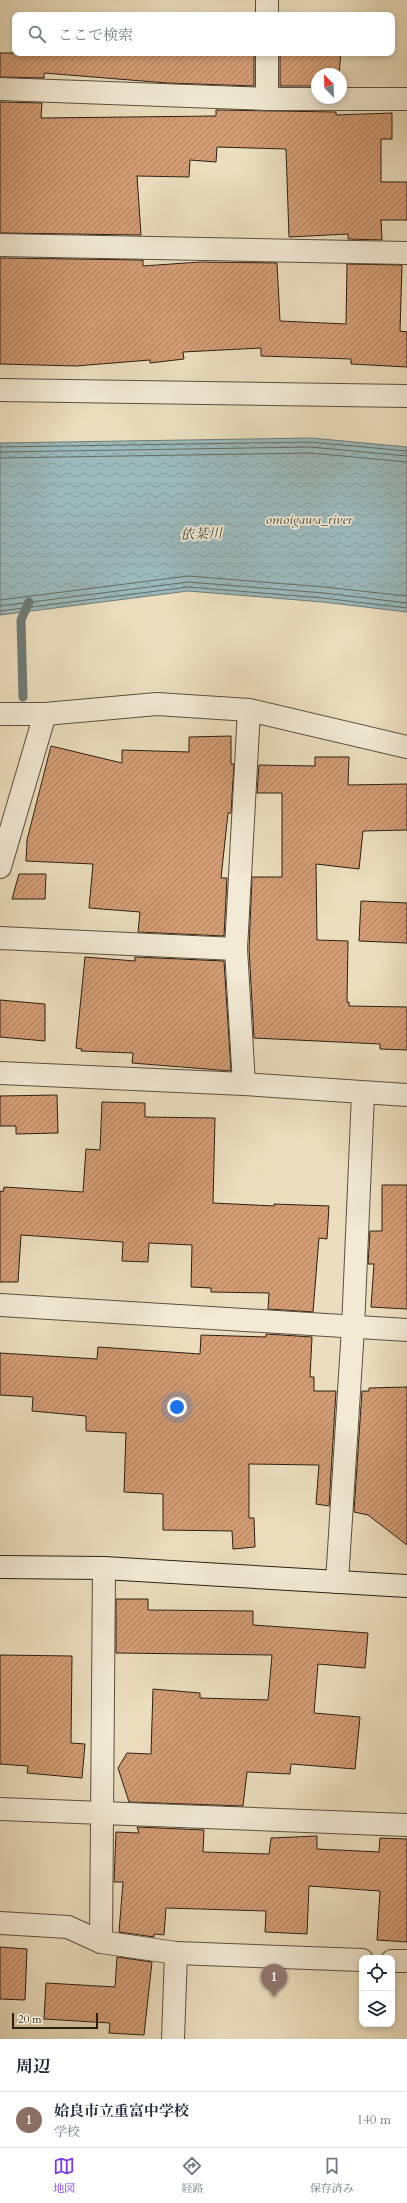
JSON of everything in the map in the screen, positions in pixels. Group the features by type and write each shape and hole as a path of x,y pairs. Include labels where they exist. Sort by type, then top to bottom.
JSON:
{"street":[{"path":"267,0 267,12"},
{"path":"267,56 267,99"},
{"path":"0,90 267,99 407,99"},
{"path":"0,245 407,253"},
{"path":"0,390 407,396"},
{"path":"0,714 45,714 156,704 249,710 407,746"},
{"path":"244,1084 236,948 249,710"},
{"path":"0,867 45,714"},
{"path":"0,938 236,948"},
{"path":"0,1073 244,1084 363,1094 407,1095"},
{"path":"337,1582 352,1328 363,1094"},
{"path":"0,1305 352,1328 407,1330"},
{"path":"0,1567 104,1568 407,1586"},
{"path":"101,1942 104,1568"},
{"path":"0,1809 407,1825"},
{"path":"0,1923 68,1927 101,1942 176,1953 359,1960"},
{"path":"174,2039 176,1953"},
{"path":"395,1961 407,1961"}],"water":[{"name":"omoigawa_river","path":"311,438 407,447 407,612 323,602 188,591 0,615 0,443"}],"building":[{"path":"0,53 12,53 12,56 254,56 254,86 167,83 44,73 44,78 0,77"},
{"path":"280,56 341,56 340,68 311,68 311,86 280,86"},
{"path":"0,102 42,103 41,118 216,116 216,110 336,112 336,115 392,113 392,139 381,139 381,182 407,182 407,220 381,220 382,240 348,239 348,234 289,237 286,149 217,147 216,162 190,160 189,177 137,176 141,235 0,233"},
{"path":"0,258 143,260 143,266 200,262 277,263 280,321 346,324 347,264 402,265 400,331 407,332 407,367 351,364 351,359 261,356 261,348 183,352 184,359 150,363 150,360 76,366 0,364"},
{"path":"231,736 231,764 234,764 231,813 228,813 221,878 227,878 224,936 138,932 140,912 89,908 93,864 26,861 27,840 51,746 122,763 122,750 189,752 189,737"},
{"path":"315,757 349,757 348,785 407,784 407,830 363,831 359,869 316,864 317,940 348,941 347,1002 349,1002 349,1006 407,1007 407,1050 380,1049 380,1044 254,1038 249,949 252,877 282,877 282,793 257,793 259,765 315,766"},
{"path":"19,874 46,874 45,899 12,899"},
{"path":"361,901 407,903 407,943 359,941"},
{"path":"85,957 135,961 135,957 224,961 231,1071 132,1063 133,1053 81,1051 82,1049 76,1048"},
{"path":"0,1000 45,1004 45,1041 0,1037"},
{"path":"57,1095 58,1133 16,1134 16,1126 0,1126 0,1096"},
{"path":"102,1102 145,1103 145,1117 215,1118 213,1203 274,1206 274,1204 329,1206 327,1239 319,1238 313,1312 268,1309 269,1293 211,1292 211,1288 191,1287 192,1245 149,1243 148,1262 122,1261 123,1242 21,1235 18,1282 0,1282 0,1191 3,1192 4,1187 83,1192 86,1149 100,1150"},
{"path":"382,1185 407,1185 407,1309 371,1307 374,1264 368,1264 370,1231 382,1231"},
{"path":"266,1334 312,1337 310,1377 314,1377 314,1391 336,1391 329,1506 316,1504 319,1465 249,1464 249,1518 254,1518 255,1547 233,1549 232,1531 163,1530 163,1494 124,1492 126,1433 86,1431 86,1416 32,1411 33,1397 0,1395 0,1353 97,1359 98,1347 200,1354 201,1335 266,1337"},
{"path":"407,1387 407,1545 368,1515 354,1512 362,1391 369,1391 369,1388"},
{"path":"116,1599 148,1599 148,1610 253,1611 253,1625 368,1633 365,1668 318,1664 314,1713 360,1717 355,1769 291,1764 290,1774 247,1772 243,1806 129,1802 118,1768 127,1753 151,1754 153,1689 200,1693 200,1698 268,1700 272,1655 116,1653"},
{"path":"0,1655 72,1656 71,1743 85,1744 82,1778 27,1773 28,1766 0,1764"},
{"path":"137,1827 204,1830 203,1852 269,1854 271,1838 317,1836 317,1849 379,1852 380,1838 407,1839 407,1942 377,1940 380,1891 309,1886 307,1934 265,1932 266,1911 166,1908 164,1935 154,1934 154,1937 119,1932 123,1882 114,1882 116,1832 139,1833"},
{"path":"0,1947 27,1949 25,2000 0,1999"},
{"path":"117,1957 152,1962 144,2035 109,2033 110,2023 44,2019 46,1983 115,1987"}],"waterway":[{"path":"23,697 21,620 29,602"}],"place":[{"name":"姶良市立重富中学校","path":"274,1997"}],"water label":[{"name":"依某川","path":"201,534"}]}
